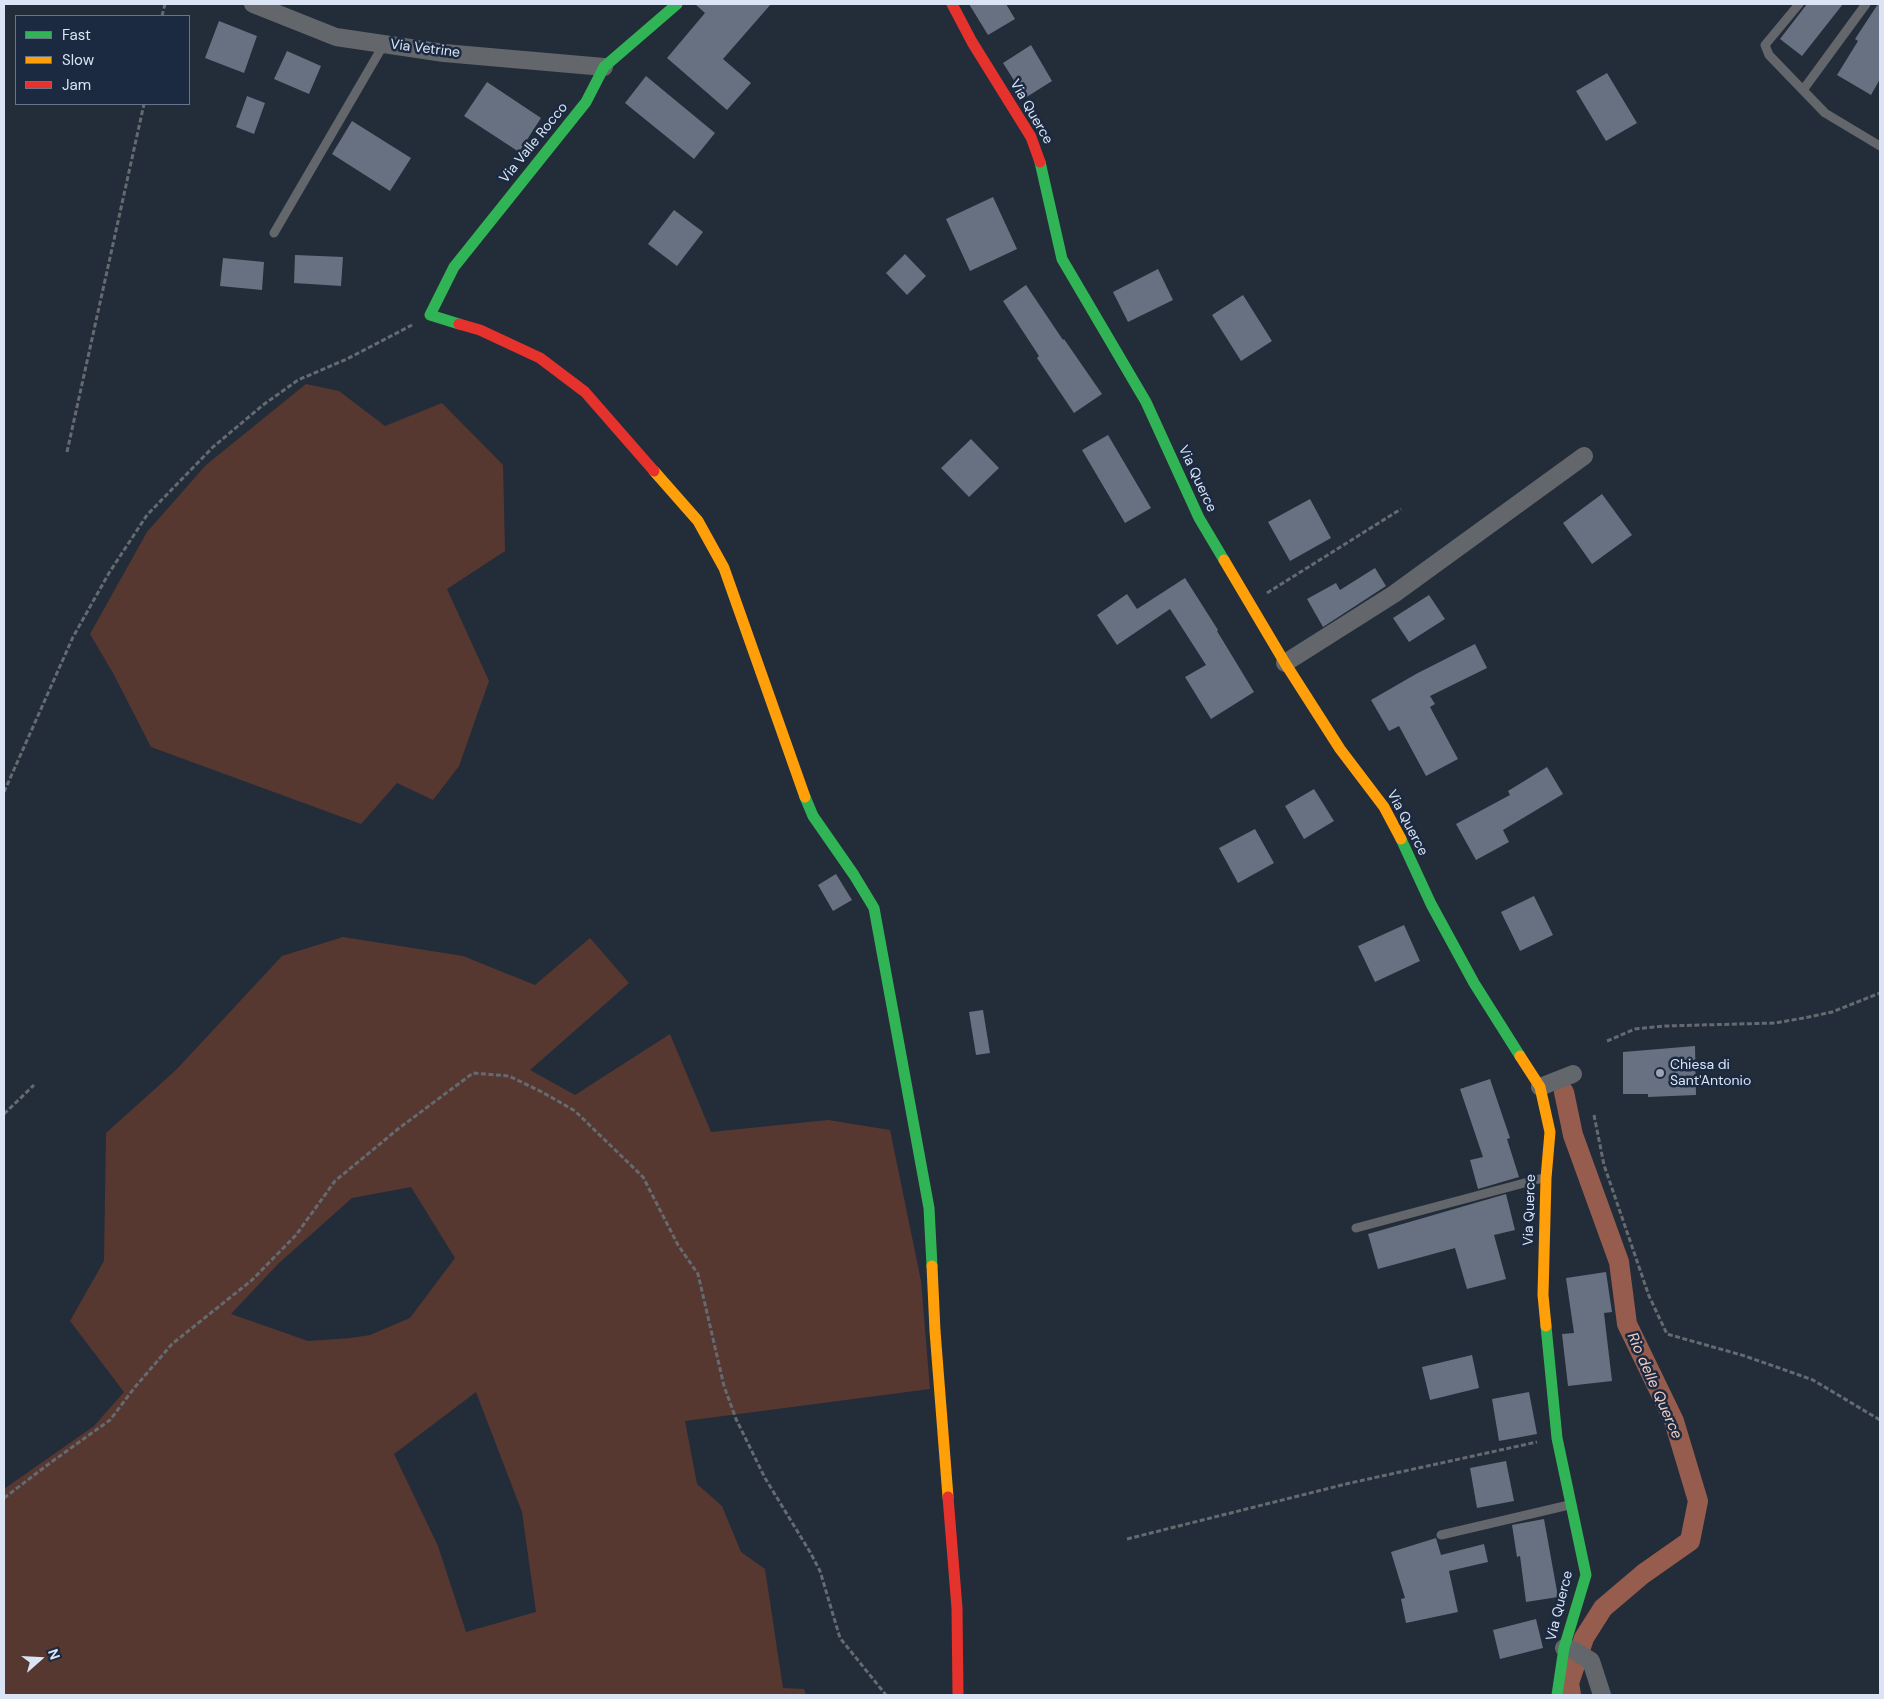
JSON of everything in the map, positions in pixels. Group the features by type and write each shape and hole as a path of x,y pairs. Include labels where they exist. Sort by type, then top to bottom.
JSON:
{"street":[{"name":"Via Vetrine","path":"252,4 336,37 444,53 604,67"},
{"name":"Via Valle Rocco","path":"430,316 454,267 586,102 604,67 677,4"},
{"name":"Via Querce","path":"952,4 972,42 1031,136 1039,157 1062,259 1146,402 1199,518 1285,664 1340,748 1384,807 1431,904 1466,967 1540,1087 1550,1132 1546,1178 1543,1295 1557,1438 1586,1575 1557,1695"},
{"path":"430,316 480,330 547,363 584,392 698,521 724,568 792,763 813,816 854,875 874,908 929,1208 935,1331 957,1608 958,1695"},
{"path":"1285,664 1394,594 1584,456"},
{"path":"1540,1087 1573,1074"},
{"path":"1568,1649 1591,1661 1602,1695"}],"lane":[{"path":"1799,4 1765,45 1769,55 1826,113 1880,146"},
{"path":"1803,90 1866,4"},
{"path":"274,232 384,44"},
{"path":"1356,1228 1546,1178"},
{"path":"1441,1534 1572,1505"}],"path":[{"path":"67,452 144,105"},
{"path":"4,792 73,637 109,573 147,515 213,447 263,405 298,380 347,359 383,338 430,316"},
{"path":"1249,604 1401,509"},
{"path":"1607,1041 1635,1029 1665,1026 1775,1023 1804,1018 1832,1012 1880,993"},
{"path":"4,1498 110,1420 172,1344 252,1280 296,1235 335,1181 398,1129 474,1074 509,1076 575,1111 643,1177 678,1245 698,1274 724,1386 740,1426 765,1478 820,1571 840,1638 886,1695"},
{"path":"4,1114 34,1085"},
{"path":"1594,1115 1604,1165 1649,1296 1667,1334 1745,1356 1813,1380 1880,1420"},
{"path":"1127,1539 1350,1483 1557,1438"}],"shaded area":[{"path":"306,384 339,391 385,426 442,403 503,465 505,551 447,589 489,681 459,766 433,800 397,783 361,824 151,747 113,673 90,634 147,532 206,465"},
{"path":"343,937 463,956 535,985 590,938 629,983 530,1070 575,1095 670,1034 711,1132 828,1120 890,1130 921,1281 930,1389 685,1421 697,1484 722,1506 741,1552 765,1569 783,1688 804,1689 806,1695 4,1695 4,1489 94,1426 124,1392 70,1321 104,1261 106,1133 176,1070 282,956","holes":["411,1187 455,1258 410,1318 370,1335 308,1341 231,1314 278,1264 352,1198","476,1392 522,1512 536,1612 466,1632 438,1546 394,1454"]}],"building":[{"path":"695,4 771,4 723,59 751,83 727,110 667,58 705,13"},
{"path":"969,4 1006,4 1015,19 988,35"},
{"path":"1807,4 1843,4 1802,56 1780,39"},
{"path":"1878,4 1880,4 1880,79 1871,95 1837,75 1858,41 1855,39"},
{"path":"219,21 257,36 244,73 205,58"},
{"path":"1031,45 1052,81 1025,98 1003,63"},
{"path":"287,51 321,66 309,94 274,79"},
{"path":"1607,73 1637,123 1606,141 1576,91"},
{"path":"646,76 715,133 694,159 625,103"},
{"path":"487,82 541,118 519,152 464,116"},
{"path":"247,96 265,103 254,134 236,127"},
{"path":"352,121 411,158 390,191 332,154"},
{"path":"993,197 1017,249 970,271 946,219"},
{"path":"674,210 703,232 677,266 648,244"},
{"path":"905,254 926,276 907,295 886,273"},
{"path":"295,255 343,257 341,286 294,283"},
{"path":"223,258 264,262 262,290 220,286"},
{"path":"1158,269 1173,300 1128,322 1113,292"},
{"path":"1026,285 1102,394 1074,413 1037,358 1039,356 1003,301"},
{"path":"1243,295 1272,341 1241,361 1212,315"},
{"path":"1108,435 1151,508 1125,523 1082,450"},
{"path":"971,439 999,468 969,497 941,468"},
{"path":"1602,494 1632,535 1592,564 1563,523"},
{"path":"1310,499 1331,538 1290,561 1268,522"},
{"path":"1375,568 1386,586 1323,627 1307,599 1336,583 1340,590"},
{"path":"1185,578 1254,692 1211,719 1185,677 1206,665 1170,609 1117,645 1097,615 1127,594 1137,609"},
{"path":"1429,595 1445,619 1409,642 1393,618"},
{"path":"1475,644 1487,668 1430,696 1435,704 1430,707 1458,759 1426,776 1399,726 1389,731 1371,700 1416,674"},
{"path":"1547,767 1563,794 1503,830 1509,842 1476,860 1456,824 1510,795 1508,791"},
{"path":"1314,789 1334,821 1304,839 1285,806"},
{"path":"1255,829 1274,863 1238,883 1219,848"},
{"path":"836,874 852,900 833,911 818,885"},
{"path":"1534,896 1553,935 1520,951 1501,912"},
{"path":"1404,925 1420,961 1375,982 1358,946"},
{"path":"983,1010 990,1053 976,1055 969,1012"},
{"name":"Chiesa di Sant'Antonio","path":"1695,1046 1696,1095 1648,1097 1648,1094 1623,1094 1623,1052"},
{"path":"1490,1079 1510,1138 1507,1139 1519,1177 1478,1189 1470,1160 1483,1157 1460,1089"},
{"path":"1506,1194 1515,1230 1494,1235 1506,1279 1467,1289 1455,1248 1378,1269 1368,1234"},
{"path":"1606,1272 1612,1312 1604,1313 1612,1381 1568,1386 1562,1334 1574,1333 1566,1278"},
{"path":"1472,1355 1479,1388 1430,1400 1422,1367"},
{"path":"1529,1392 1537,1434 1499,1441 1492,1399"},
{"path":"1506,1461 1514,1501 1477,1508 1470,1468"},
{"path":"1544,1519 1558,1597 1526,1602 1520,1556 1517,1557 1512,1525"},
{"path":"1436,1538 1441,1555 1484,1544 1488,1562 1449,1571 1458,1612 1406,1623 1401,1599 1405,1598 1391,1552"},
{"path":"1536,1619 1543,1648 1500,1659 1493,1630"}],"waterway":[{"name":"Rio delle Querce","path":"1564,1092 1573,1135 1619,1262 1627,1324 1674,1421 1698,1501 1690,1541 1643,1574 1603,1608 1584,1638 1569,1683 1571,1695"}],"traffic: fast":[{"path":"459,324 430,315 454,267 586,102 604,67 677,4"},
{"path":"1040,162 1062,259 1146,402 1199,518 1224,560"},
{"path":"805,797 813,816 854,875 874,908 929,1208 932,1266"},
{"path":"1401,839 1431,904 1474,983 1520,1056"},
{"path":"1546,1326 1557,1438 1586,1575 1564,1648 1557,1695"}],"traffic: slow":[{"path":"654,471 698,521 724,568 805,797"},
{"path":"1224,560 1285,663 1340,749 1384,807 1401,839"},
{"path":"1520,1056 1540,1087 1550,1132 1546,1178 1543,1295 1546,1326"},
{"path":"932,1266 948,1497"}],"traffic: jam":[{"path":"952,4 972,42 1031,137 1040,162"},
{"path":"459,324 480,330 540,358 585,392 654,471"},
{"path":"948,1497 957,1608 958,1695"}],"place":[{"name":"Chiesa di Sant'Antonio","path":"1660,1073"}]}
